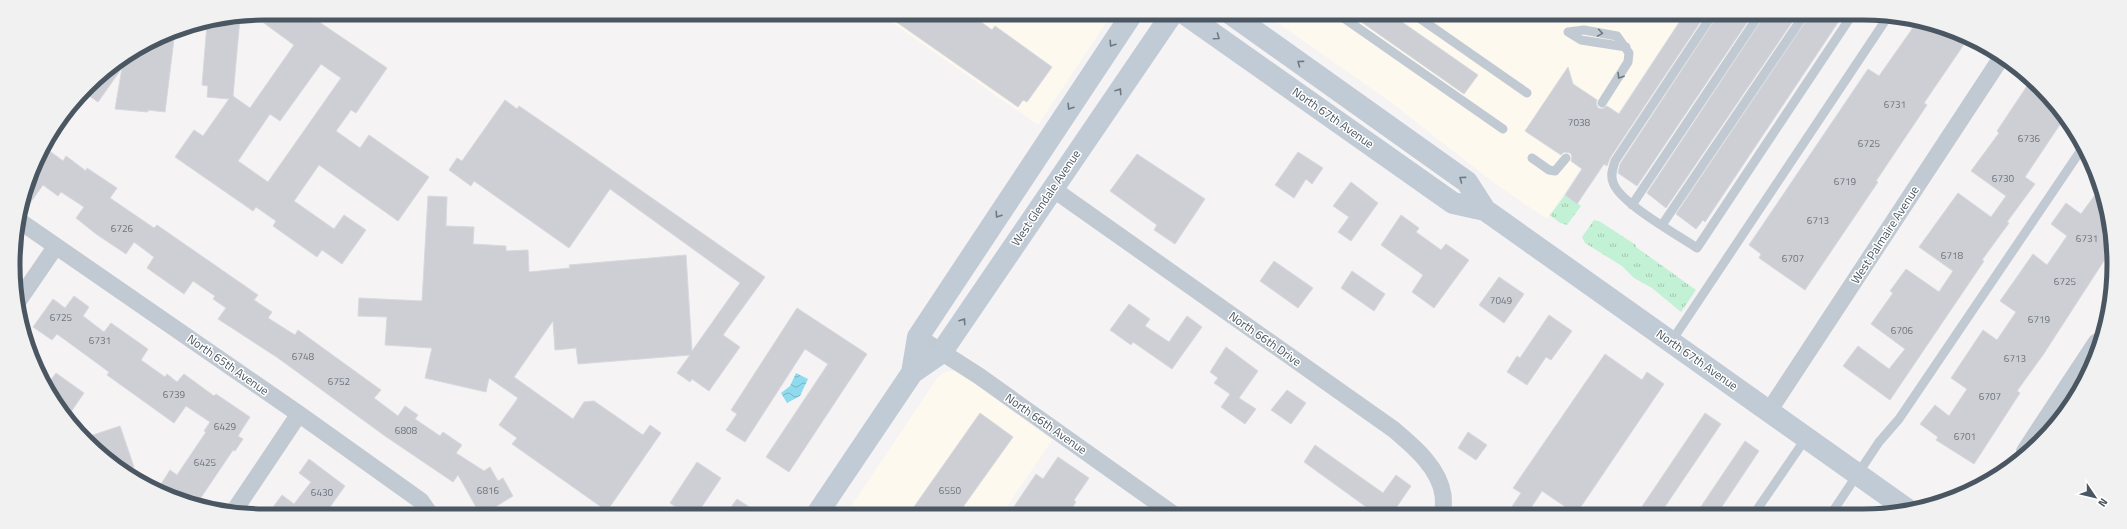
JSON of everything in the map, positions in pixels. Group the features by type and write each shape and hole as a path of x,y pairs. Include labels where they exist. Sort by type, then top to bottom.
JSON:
{"main road":[{"name":"West Glendale Avenue","path":"912,373 918,337 1128,20"},
{"name":"West Glendale Avenue","path":"820,509 912,373 941,353 1168,20"},
{"name":"North 67th Avenue","path":"1194,20 1453,203 1485,210"},
{"name":"North 67th Avenue","path":"1239,20 1467,182 1485,210 1902,506"}],"street":[{"name":"West Palmaire Avenue","path":"1769,411 1999,62"},
{"name":"North 66th Drive","path":"1053,189 1393,429 1417,450 1434,473 1444,495 1443,509"},
{"name":"North 65th Avenue","path":"24,224 299,414 422,501 427,509"},
{"path":"22,296 56,246"},
{"name":"North 66th Avenue","path":"918,337 979,376 1166,509"},
{"path":"2040,432 2087,361"},
{"path":"237,507 299,414"}],"lane":[{"path":"1347,20 1503,129"},
{"path":"1424,20 1527,93"},
{"path":"1709,20 1615,161 1612,169 1613,182 1622,196 1697,248 1849,20"},
{"path":"1632,204 1756,20"},
{"path":"1662,225 1801,20"},
{"path":"1671,342 1885,21"},
{"path":"1568,32 1584,30 1618,36 1629,53 1628,62 1602,103"},
{"path":"1834,509 1879,442 1908,406 2080,152"},
{"path":"1532,158 1549,170 1556,171 1566,158"},
{"path":"1757,509 1806,438"}],"shaded area":[{"path":"889,20 1108,20 1038,125"},
{"path":"1274,20 1681,20 1547,219 1494,183 1388,100"},
{"path":"957,371 1052,440 1005,509 849,509 937,378 943,373"}],"green space":[{"path":"1565,195 1581,206 1567,225 1560,223 1550,215"},
{"path":"1594,220 1599,221 1636,245 1636,247 1696,290 1681,312 1652,288 1634,278 1622,266 1585,243 1582,237"}],"water":[{"path":"796,373 808,379 800,396 787,403 781,393 790,386"}],"building":[{"path":"260,20 316,20 387,68 356,113 351,110 336,131 360,148 369,135 429,177 398,221 319,165 294,201 334,229 344,215 366,230 342,264 322,250 317,257 273,226 276,221 256,207 253,211 175,157 194,130 203,136 229,99 207,97 208,86 202,85 207,27 240,22 233,96 250,108 294,45","holes":["321,64 341,78 268,182 238,161 270,114 280,121"]},
{"path":"894,20 978,20 992,30 995,26 1052,67 1027,102 1023,100 1018,107"},
{"path":"1359,20 1399,20 1478,75 1464,94"},
{"path":"1681,20 1702,20 1610,158 1607,166 1604,164 1577,204 1565,195 1582,169 1571,161 1572,156 1570,153 1564,152 1561,155 1525,131 1568,67 1573,84 1597,100 1596,103 1598,108 1602,109 1607,106 1619,114"},
{"path":"1715,20 1749,20 1637,186 1618,173 1620,164"},
{"path":"1762,20 1794,20 1666,208 1647,193"},
{"path":"1807,20 1840,20 1705,222 1703,220 1696,229 1676,214"},
{"path":"1914,26 1926,28 1965,43 1924,103 1927,105 1876,181 1878,182 1805,290 1759,258 1761,254 1749,245 1868,69 1879,76"},
{"path":"174,38 165,112 115,109 122,68 98,102 89,95 103,81 142,53 156,45"},
{"path":"2028,85 2046,103 2061,123 2025,177 2035,184 2007,222 2009,223 1982,260 1984,261 1890,400 1843,366 1858,346 1889,369 1905,349 1871,324 1893,293 1890,291 1906,269 1939,292 1953,271 1919,247 1958,193 1991,217 2006,196 1971,171 1999,133 1997,131"},
{"path":"505,100 517,109 519,106 765,277 723,335 740,347 709,391 692,379 690,382 677,373 690,355 578,364 576,348 555,350 553,321 514,377 573,419 584,402 594,401 643,435 650,425 661,433 608,509 604,509 512,444 517,438 499,425 518,398 489,378 486,392 425,378 432,348 385,345 387,317 358,316 359,298 422,301 428,196 447,197 446,226 474,227 473,244 506,246 506,251 528,250 529,272 570,268 569,265 686,255 692,351 740,283 610,189 569,248 474,181 471,186 449,170 457,158 462,161"},
{"path":"48,150 63,161 66,156 86,171 87,168 117,188 110,198 154,228 157,225 258,295 254,300 272,312 268,318 295,335 298,330 381,390 374,398 398,416 405,406 418,415 415,419 440,436 443,432 462,445 456,453 484,471 490,467 498,481 503,478 513,496 492,509 477,509 458,475 453,482 385,436 278,358 218,319 226,308 213,299 215,296 193,281 184,294 147,268 154,257 134,242 126,254 96,234 76,218 84,207 61,192 58,196 43,185 27,208 33,186"},
{"path":"1298,152 1323,168 1312,184 1306,179 1294,198 1275,185"},
{"path":"1137,154 1205,199 1175,244 1154,230 1157,225 1110,191"},
{"path":"1351,182 1378,203 1351,241 1338,232 1349,217 1333,206"},
{"path":"2096,193 2105,233 2107,257 2043,355 2017,391 2020,393 1974,464 1936,440 1938,437 1920,424 1935,405 1949,416 1967,389 1951,378 1983,330 1997,340 2016,312 2000,301 2033,254 2047,265 2067,236 2051,224 2066,203 2081,214"},
{"path":"1401,215 1419,228 1416,232 1441,250 1446,244 1469,260 1434,308 1412,292 1423,275 1381,245"},
{"path":"1274,261 1313,288 1298,308 1260,281"},
{"path":"1352,271 1385,294 1374,311 1341,288"},
{"path":"1499,277 1524,294 1504,323 1479,305"},
{"path":"74,296 89,307 83,316 104,332 111,323 148,349 141,360 165,377 167,374 177,382 184,374 214,396 216,394 250,417 238,436 243,439 235,451 233,450 199,500 160,486 170,470 177,475 206,432 204,431 210,422 186,406 174,423 107,375 109,372 57,334 52,340 33,327 53,299 65,308"},
{"path":"1129,304 1150,319 1145,326 1169,342 1187,316 1202,327 1172,369 1133,342 1131,345 1110,330"},
{"path":"797,308 867,354 789,472 766,457 828,364 805,349 745,442 726,430 737,414 731,410"},
{"path":"1549,315 1572,331 1551,360 1546,357 1527,385 1507,372 1517,356 1520,358"},
{"path":"1226,347 1258,371 1239,398 1256,409 1245,424 1221,407 1230,394 1214,383 1218,378 1210,372"},
{"path":"1605,354 1642,380 1647,372 1664,384 1579,509 1569,509 1542,491 1530,509 1510,509 1521,493 1513,488"},
{"path":"56,373 84,393 71,412 61,400 50,381"},
{"path":"1287,390 1306,403 1291,424 1271,410"},
{"path":"980,413 1013,437 962,509 913,509"},
{"path":"1705,413 1721,424 1663,509 1640,509"},
{"path":"120,426 134,467 129,468 103,448 91,436"},
{"path":"1468,432 1487,445 1476,460 1458,448"},
{"path":"1745,441 1759,451 1720,509 1699,509"},
{"path":"1315,445 1383,493 1396,475 1411,486 1395,509 1369,509 1304,462"},
{"path":"1058,457 1089,478 1074,500 1076,502 1071,509 1012,509 1036,474 1043,479"},
{"path":"309,459 345,486 329,509 272,509 282,495 294,504 311,482 299,473"},
{"path":"697,462 721,478 700,509 679,509 670,503"},
{"path":"737,499 752,509 730,509"}]}
